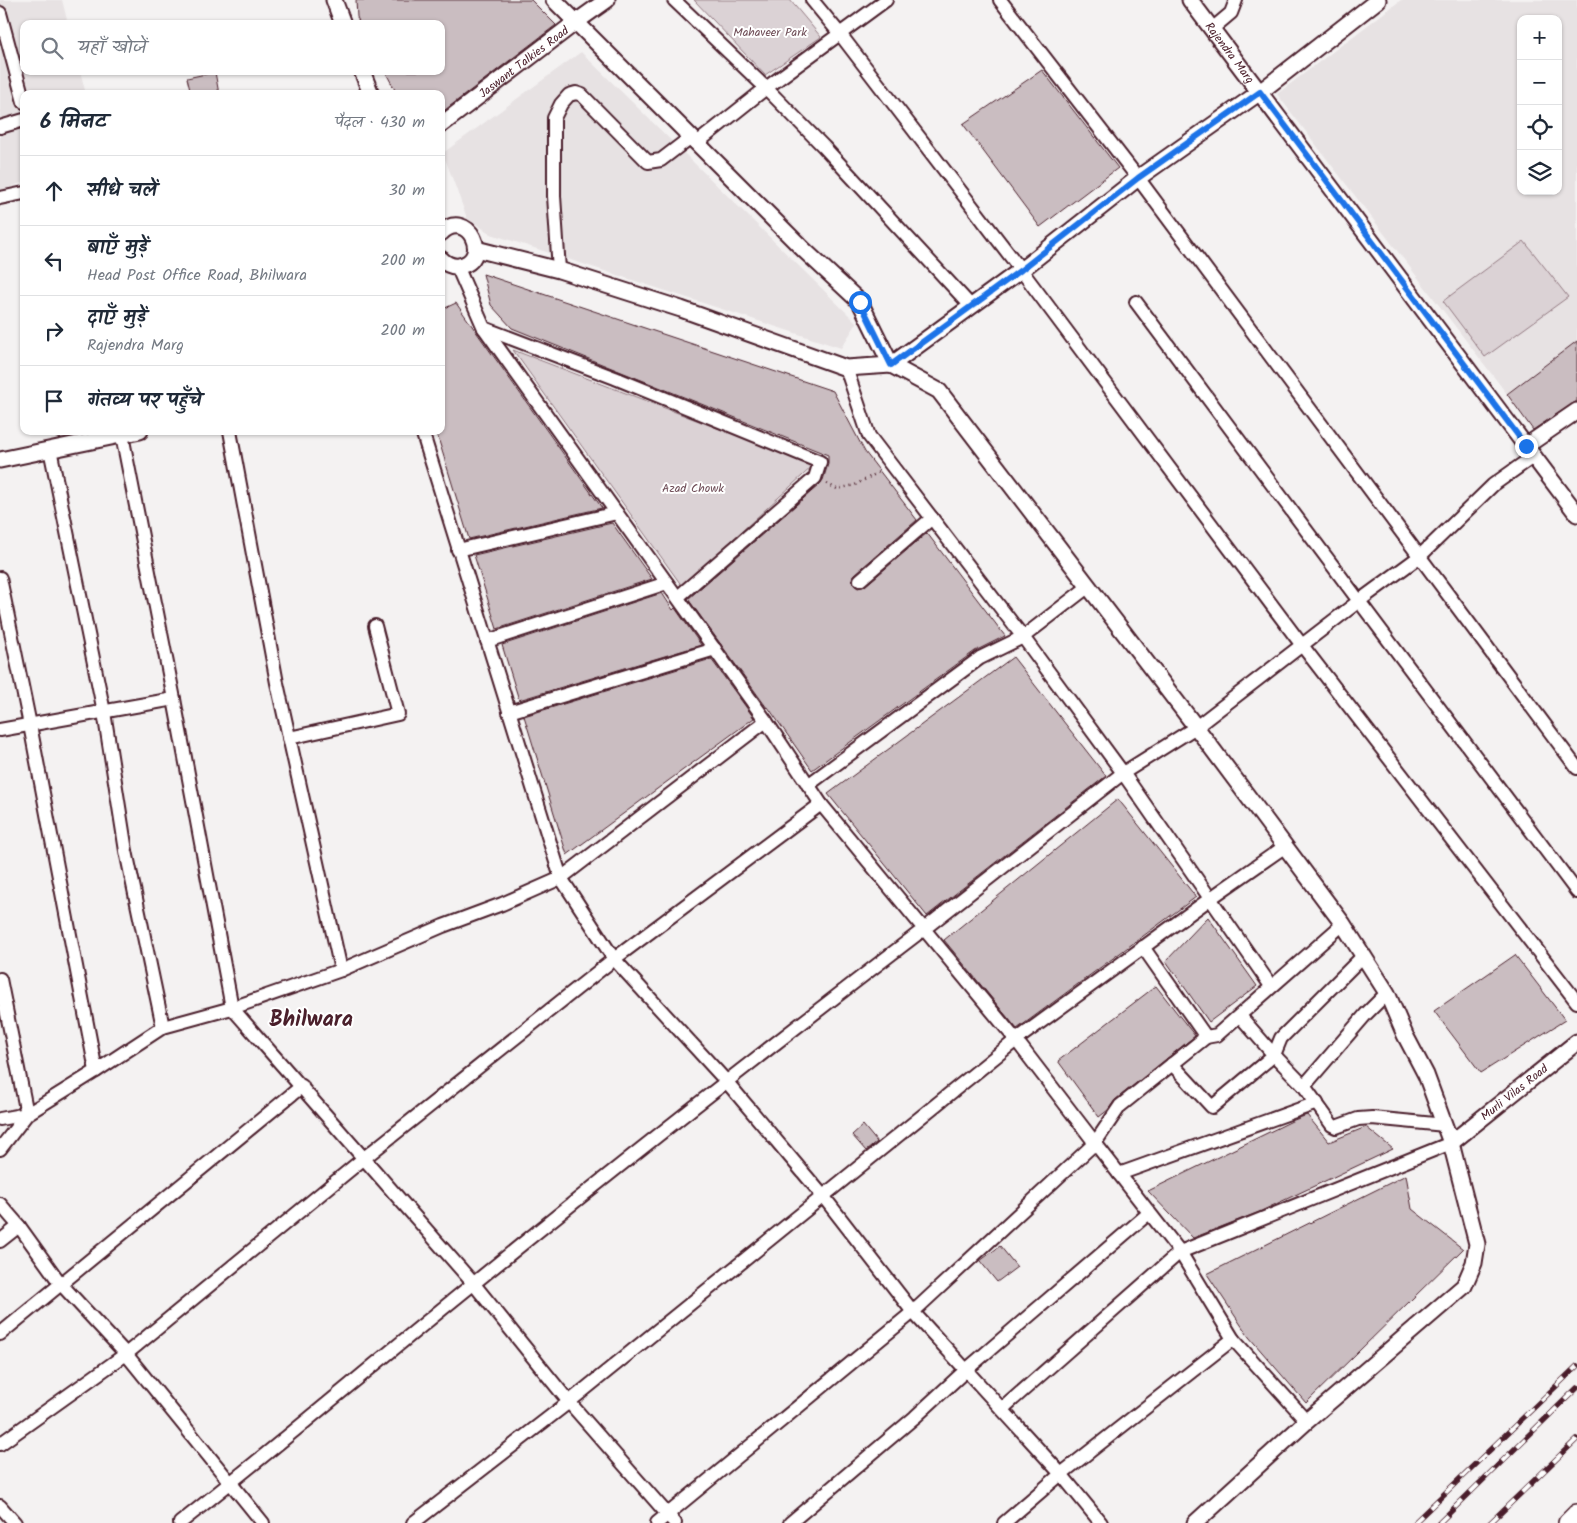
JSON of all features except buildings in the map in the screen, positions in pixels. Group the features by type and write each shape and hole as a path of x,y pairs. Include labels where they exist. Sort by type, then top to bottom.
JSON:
{"main road":[{"path":"1568,1523 1577,1514"}],"street":[{"path":"334,0 342,20"},
{"path":"554,0 804,250 860,302 891,365"},
{"name":"Jaswant Talkies Road","path":"445,122 607,0"},
{"path":"674,0 766,88 824,147 971,306"},
{"path":"812,0 1021,270 1301,644 1577,1002"},
{"path":"559,270 554,196 554,118 561,104 570,95 576,93 582,95 648,162 661,160 694,140 886,0"},
{"path":"1000,0 1138,178 1577,768"},
{"name":"Rajendra Marg","path":"1190,0 1577,514"},
{"path":"1212,29 1231,13 1236,0"},
{"path":"891,365 1021,270 1138,178 1260,92 1378,0"},
{"path":"0,13 4,47 20,91"},
{"path":"364,75 369,90"},
{"path":"0,127 20,121"},
{"path":"0,198 20,194"},
{"path":"445,225 465,229 474,237 476,249 470,261 446,264 484,328 766,721 821,804 1016,1040 1180,1252 1233,1339 1307,1421"},
{"path":"476,249 559,270 681,309 846,368 891,365 939,391 1196,727 1343,924 1387,993 1426,1075 1451,1143 1477,1244 1474,1263 1464,1286 1307,1421 1195,1523"},
{"path":"1136,302 1577,892"},
{"path":"484,328 615,378 820,462 815,478 678,597"},
{"path":"846,368 869,436 1123,773 1271,986"},
{"path":"180,1523 473,1283 726,1081 1123,773 1196,727 1301,644 1419,557 1493,485 1577,411"},
{"path":"0,460 122,435 232,1008 473,1283 569,1402 672,1519"},
{"path":"231,435 277,683 341,970"},
{"path":"423,435 561,878 614,959 726,1081 823,1196 913,1312 1061,1474 1101,1523"},
{"path":"50,449 104,712 126,851 163,1027"},
{"path":"458,550 617,513"},
{"path":"860,580 932,518"},
{"path":"0,578 96,1071"},
{"path":"487,641 667,583"},
{"path":"808,785 980,658 1022,637 1089,586"},
{"path":"289,738 398,714 375,626"},
{"path":"509,712 715,649"},
{"path":"0,730 174,699"},
{"path":"0,1149 27,1114 163,1027 232,1008 341,970 561,878 766,721"},
{"path":"0,1444 126,1354 363,1159 614,959 821,804"},
{"path":"413,1523 569,1402 1016,1040 1284,847"},
{"path":"657,1523 672,1519 913,1312 1095,1143 1120,1106 1206,1037 1217,1035 1343,924"},
{"path":"1143,947 1206,1037"},
{"path":"1172,1064 1212,1107 1274,1056 1281,1038 1364,955"},
{"path":"0,979 27,1114"},
{"path":"1304,1086 1366,1014 1387,993"},
{"path":"1240,1016 1274,1056 1304,1086 1332,1125 1336,1127 1358,1119 1372,1118 1444,1125"},
{"name":"Murli Vilas Road","path":"1451,1143 1577,1042"},
{"path":"0,1334 302,1086"},
{"path":"1119,1174 1317,1103"},
{"path":"0,1119 27,1114"},
{"path":"1002,1409 1180,1252 1451,1143"},
{"path":"0,1204 19,1226 60,1283 126,1354 263,1523"},
{"path":"790,1523 1149,1213"},
{"path":"0,1241 19,1226"},
{"path":"1004,1523 1061,1474 1233,1339"},
{"path":"0,1506 15,1523"}],"path":[{"path":"815,478 837,489 854,485 891,464"}],"shaded area":[{"path":"0,0 62,0 67,20 20,20 20,75 81,75 85,90 20,90 20,184 0,191"},
{"path":"1401,0 1577,0 1577,341 1507,394 1277,94"},
{"path":"581,52 857,323 841,348 491,234 467,218 445,158 445,152"}],"green space":[{"name":"Mahaveer Park","path":"694,0 790,0 821,37 765,75"},
{"path":"1524,241 1568,297 1485,357 1443,301"},
{"name":"Azad Chowk","path":"513,350 814,465 682,586"}],"railway":[{"path":"1414,1523 1577,1366"},
{"path":"1439,1523 1577,1388"},
{"path":"1490,1523 1577,1439"}],"district":[{"name":"Bhilwara","path":"311,1020"}],"route":[{"path":"860,302 891,365 1021,270 1138,178 1260,92 1526,446"}]}
